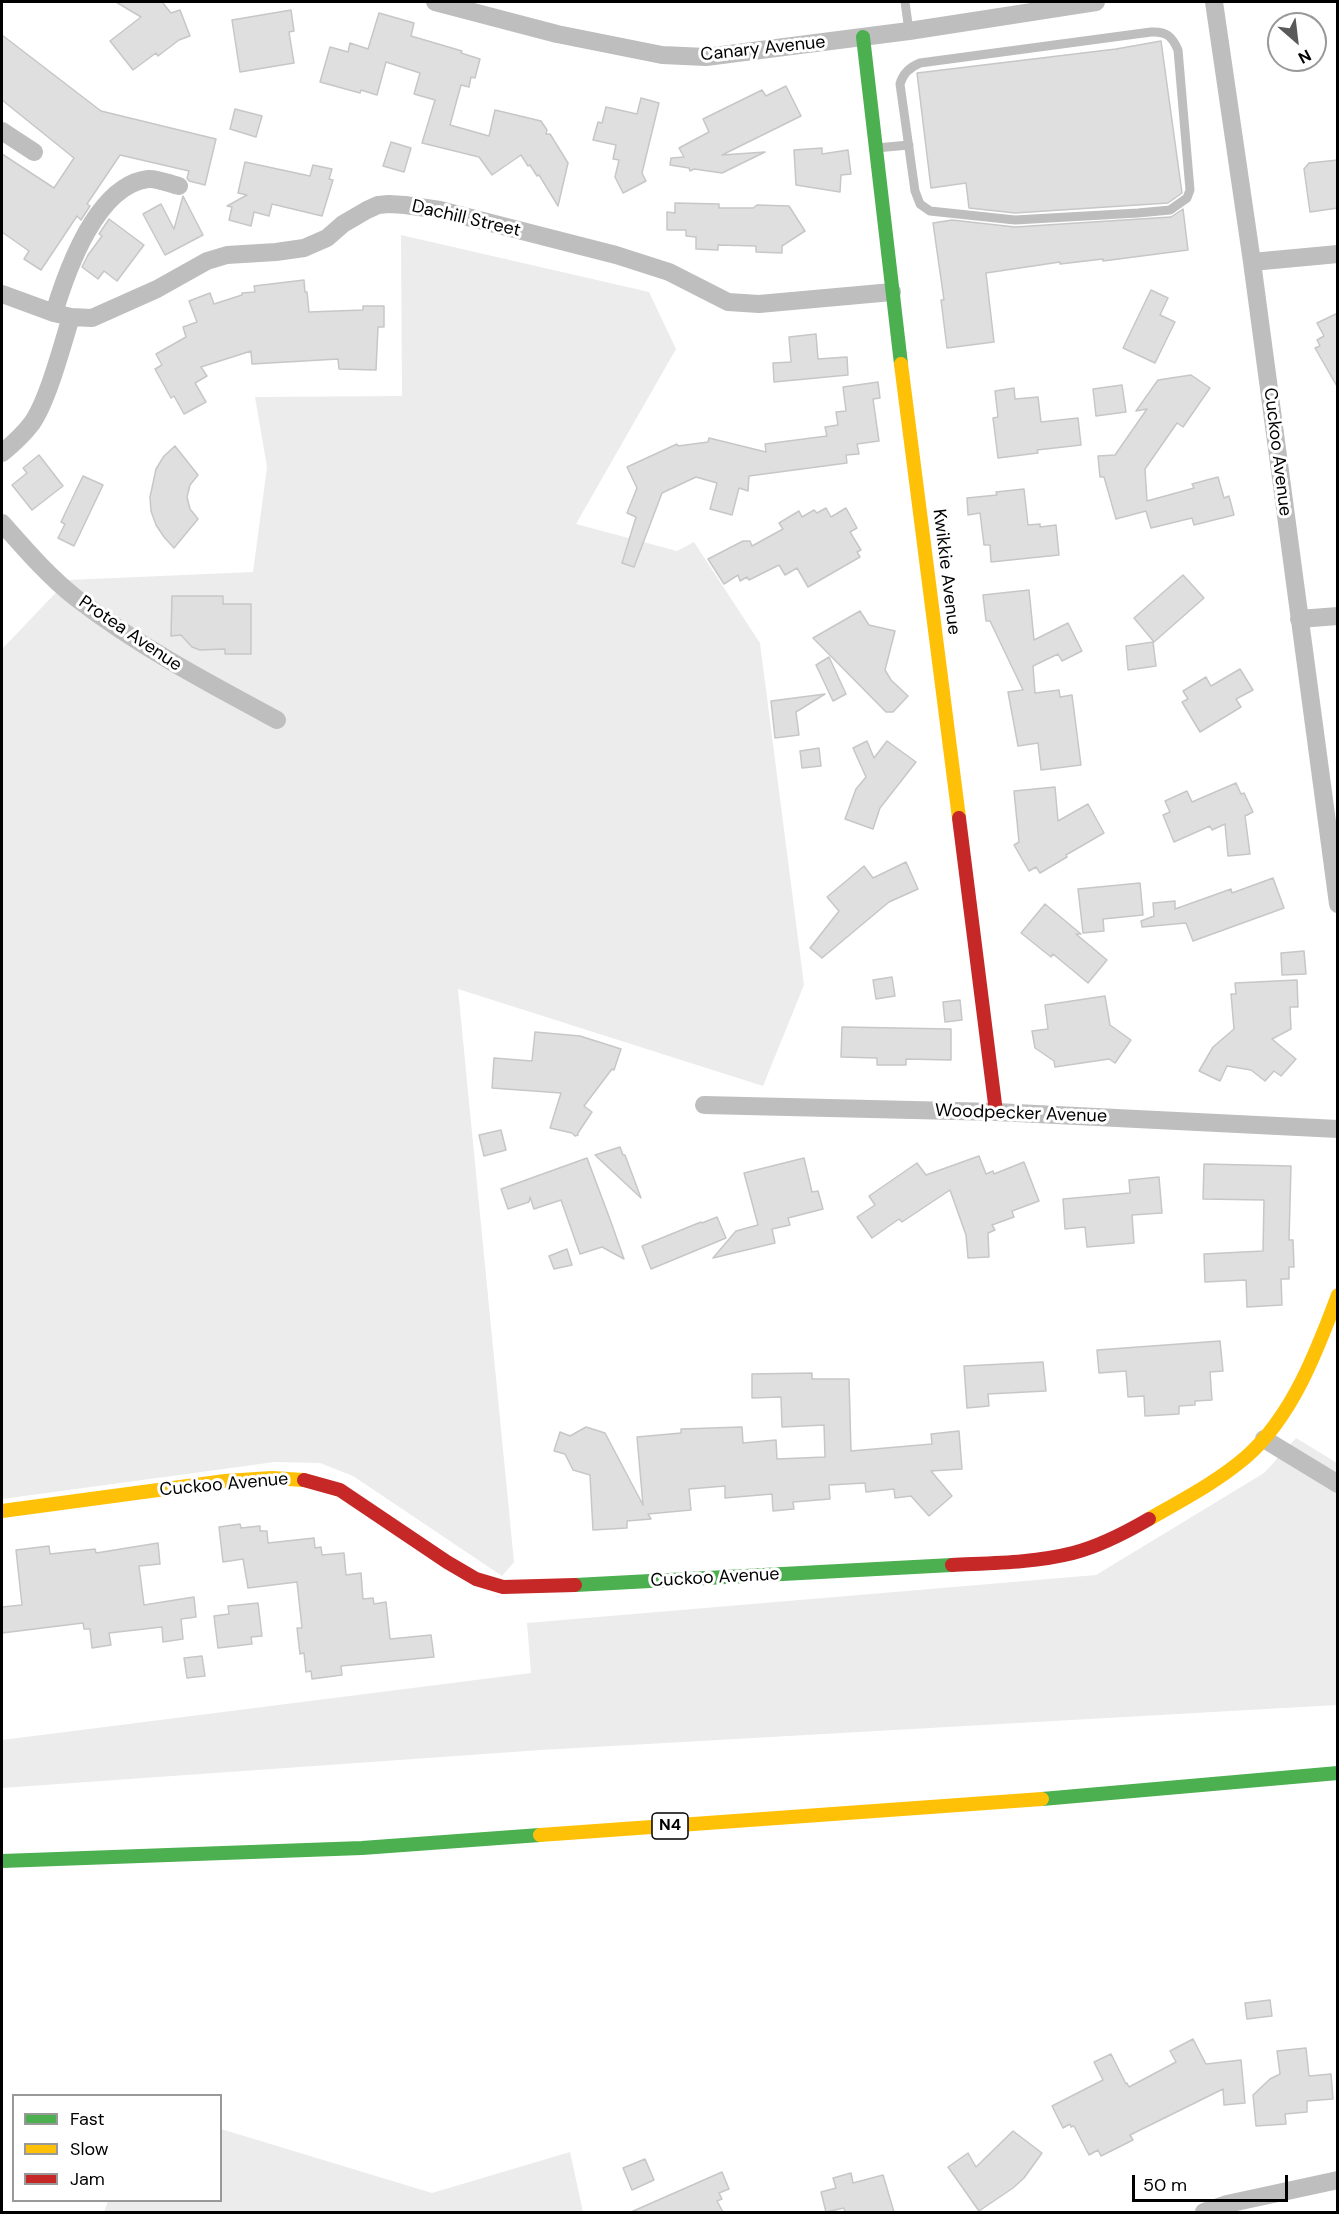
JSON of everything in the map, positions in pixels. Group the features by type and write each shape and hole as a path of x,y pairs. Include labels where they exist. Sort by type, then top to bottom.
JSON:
{"main road":[{"name":"Kwikkie Avenue","path":"863,37 892,292 996,1112"},
{"name":"Cuckoo Avenue","path":"2,1511 268,1477 301,1478 324,1483 340,1490 447,1562 476,1578 502,1587 520,1588 1024,1561 1058,1557 1117,1537 1234,1466 1264,1439 1306,1370 1338,1295"},
{"name":"N4","path":"2,1861 362,1848 982,1804 1338,1773"}],"street":[{"name":"Canary Avenue","path":"435,2 557,34 662,55 706,57 909,31 1096,2"},
{"name":"Cuckoo Avenue","path":"1214,2 1252,262 1338,904"},
{"path":"2,131 34,152"},
{"path":"2,453 18,440 33,422 43,401 63,315 61,291 97,216 110,199 126,186 149,178 179,186"},
{"name":"Dachill Street","path":"63,315 92,318 157,289 207,261 227,255 304,248 327,238 343,224 367,210 388,204 440,210 616,255 669,272 728,302 759,304 892,292"},
{"path":"1252,262 1338,254"},
{"path":"2,294 63,315"},
{"name":"Protea Avenue","path":"2,523 29,554 74,597 114,626 209,684 277,720"},
{"path":"1299,619 1338,616"},
{"name":"Woodpecker Avenue","path":"704,1105 996,1112 1338,1129"},
{"path":"1264,1439 1338,1484"},
{"path":"1204,2212 1227,2204 1338,2180"}],"lane":[{"path":"905,2 909,31"},
{"path":"1151,32 1162,32 1170,36 1178,50 1190,190 1187,198 1170,210 1015,220 930,211 920,204 917,197 909,145 900,84 906,72 920,63 1151,32"},
{"path":"876,148 909,145"}],"shaded area":[{"path":"401,235 649,292 676,349 576,524 677,551 694,542 760,643 804,985 763,1086 458,989 514,1562 502,1576 353,1476 320,1463 275,1462 2,1499 2,649 68,580 253,572 267,467 255,397 402,396"},
{"path":"1296,1438 1337,1463 1337,1705 541,1750 2,1788 2,1740 531,1673 527,1623 1096,1575 1264,1473"},
{"path":"222,2129 432,2193 570,2152 583,2212 104,2212 108,2202 222,2202"}],"building":[{"path":"116,2 162,2 171,13 180,10 190,36 179,40 158,56 156,53 133,70 110,41 141,17"},
{"path":"291,10 294,31 289,32 294,63 240,72 232,20"},
{"path":"379,13 414,23 411,36 462,51 461,53 480,59 475,78 471,77 469,87 461,85 450,125 489,136 495,110 541,121 547,130 546,134 550,134 568,163 558,206 539,175 537,176 530,165 528,166 521,155 492,175 479,157 422,143 435,100 414,94 420,73 386,62 377,95 361,90 360,93 320,82 330,47 348,52 350,43 368,49"},
{"path":"2,35 101,111 216,139 205,185 189,181 187,178 189,171 120,155 87,204 90,206 81,220 77,216 41,270 24,259 29,251 2,232 2,154 54,188 74,158 2,100"},
{"path":"1161,41 1182,193 1168,203 1015,213 969,208 966,183 931,188 917,73 1116,49"},
{"path":"786,86 801,116 722,155 765,152 722,173 694,169 690,171 689,168 670,165 671,158 684,157 679,148 709,132 703,119 762,90 766,96"},
{"path":"641,98 659,103 642,173 646,181 623,193 615,177 619,160 613,159 616,145 593,140 598,122 602,123 606,107 637,114"},
{"path":"235,109 262,116 256,137 230,129"},
{"path":"391,142 411,148 404,172 383,166"},
{"path":"822,148 822,154 848,150 851,174 841,175 840,192 796,185 794,150"},
{"path":"1338,160 1338,208 1310,212 1304,169 1309,163"},
{"path":"245,162 310,176 313,165 332,169 329,179 333,180 322,216 272,204 269,216 254,212 251,226 229,220 232,207 227,206 247,195 238,193"},
{"path":"183,196 203,235 165,255 143,214 161,204 174,229"},
{"path":"675,203 719,204 719,208 753,208 757,205 789,206 805,231 782,246 782,253 756,252 756,246 718,245 718,250 696,249 696,237 686,236 686,230 667,230 667,212 675,213"},
{"path":"1183,209 1188,250 1103,261 1103,259 1060,264 1060,262 986,273 994,342 947,348 941,300 944,300 933,223 952,220 1015,227 1171,217"},
{"path":"109,219 144,245 117,281 104,271 98,279 82,267 102,236 99,234"},
{"path":"304,280 309,312 363,310 363,306 384,306 384,327 378,327 376,370 339,369 338,359 252,364 251,351 201,367 207,376 195,383 206,402 184,414 174,396 171,398 155,369 162,365 156,354 186,337 183,327 197,322 189,301 210,293 214,304 242,295 242,293 255,292 254,286"},
{"path":"1151,290 1168,298 1160,315 1175,322 1155,363 1123,348"},
{"path":"1338,313 1338,388 1315,348 1320,346 1317,340 1324,336 1317,323"},
{"path":"816,334 818,359 847,357 848,375 774,382 773,363 791,362 789,337"},
{"path":"1191,375 1210,388 1183,427 1177,423 1145,469 1147,501 1194,488 1192,484 1218,477 1224,498 1229,496 1234,515 1194,525 1192,518 1151,528 1146,511 1116,519 1104,477 1100,477 1098,456 1115,455 1147,409 1136,411 1158,380"},
{"path":"878,382 880,398 873,399 879,441 857,444 859,454 846,455 847,463 749,476 748,491 739,488 732,515 710,509 717,483 696,477 662,493 634,567 622,563 636,517 627,513 637,488 627,467 677,444 678,446 708,442 709,438 766,452 765,444 827,436 825,427 838,425 836,412 846,411 843,387"},
{"path":"1122,385 1126,412 1096,416 1093,389"},
{"path":"1014,388 1015,399 1038,397 1041,422 1078,418 1081,445 1037,450 1038,453 998,458 993,418 998,417 995,391"},
{"path":"175,446 198,475 190,485 187,497 190,509 198,519 174,548 156,525 151,511 150,497 156,469 164,456"},
{"path":"39,455 63,486 32,510 12,485 27,473 23,468"},
{"path":"83,476 103,485 74,546 58,538 65,524 61,522"},
{"path":"1024,489 1028,525 1040,524 1040,527 1056,525 1059,555 991,562 990,545 984,545 980,513 968,515 967,498"},
{"path":"826,508 831,517 846,508 857,528 850,532 861,550 857,552 860,557 808,587 797,568 785,575 779,565 749,580 747,577 740,581 738,575 724,584 708,559 743,541 750,541 752,546 783,529 779,523 799,511 802,517 814,510 817,513"},
{"path":"1183,575 1204,598 1154,642 1134,618"},
{"path":"1029,590 1034,640 1068,623 1082,651 1062,661 1058,654 1033,666 1035,693 1059,690 1060,697 1072,695 1081,765 1041,770 1038,743 1018,746 1008,692 1023,690 990,621 986,621 983,595"},
{"path":"172,596 223,596 223,604 251,604 251,654 225,654 225,649 200,650 192,647 181,635 171,636"},
{"path":"860,611 869,625 895,631 885,670 891,680 908,696 893,712 886,712 813,638"},
{"path":"1153,642 1156,666 1128,670 1126,646"},
{"path":"829,657 846,694 833,701 816,665"},
{"path":"1240,669 1253,690 1236,699 1241,707 1200,732 1182,702 1188,699 1183,691 1206,677 1211,686"},
{"path":"825,694 796,712 799,735 775,738 771,701"},
{"path":"867,741 874,758 887,741 916,762 880,808 873,829 845,819 856,789 866,777 853,748"},
{"path":"819,748 821,766 802,768 800,751"},
{"path":"1236,783 1241,794 1244,793 1253,812 1245,816 1250,854 1228,856 1225,824 1212,830 1210,826 1174,842 1163,815 1170,812 1165,801 1187,791 1192,802"},
{"path":"1055,787 1058,821 1088,804 1104,833 1040,873 1036,867 1029,871 1014,845 1019,842 1014,791"},
{"path":"906,862 918,889 889,902 822,958 810,948 839,911 827,897 864,866 873,878"},
{"path":"1273,878 1284,908 1193,941 1186,923 1142,927 1141,921 1154,916 1153,903 1175,901 1175,909 1231,889 1232,893"},
{"path":"1140,883 1143,915 1103,919 1104,931 1083,933 1078,889"},
{"path":"1045,904 1081,934 1076,934 1107,960 1088,983 1053,954 1051,957 1021,933"},
{"path":"1304,951 1306,974 1282,975 1281,953"},
{"path":"892,977 895,996 876,999 873,980"},
{"path":"1297,980 1298,1007 1290,1007 1291,1029 1272,1039 1296,1059 1281,1076 1274,1071 1265,1081 1251,1070 1227,1066 1220,1081 1199,1071 1213,1047 1234,1029 1231,994 1236,994 1235,983"},
{"path":"1105,996 1110,1025 1131,1040 1115,1063 1109,1059 1055,1067 1054,1061 1035,1048 1032,1031 1048,1029 1045,1005"},
{"path":"960,1000 962,1020 945,1022 943,1002"},
{"path":"842,1027 951,1029 951,1060 906,1059 906,1065 877,1065 877,1058 841,1057"},
{"path":"535,1032 580,1036 621,1049 614,1070 612,1069 584,1106 592,1112 578,1135 550,1128 561,1093 492,1088 494,1058 532,1061"},
{"path":"501,1130 506,1150 484,1156 479,1135"},
{"path":"620,1147 625,1155 641,1198 595,1155"},
{"path":"979,1156 986,1174 993,1171 994,1174 1024,1162 1039,1201 1012,1211 1014,1217 992,1225 995,1230 988,1233 989,1257 968,1258 966,1235 950,1190 902,1222 899,1219 872,1238 857,1217 875,1205 869,1196 917,1163 926,1175"},
{"path":"587,1158 624,1259 602,1247 580,1254 561,1200 534,1209 530,1197 529,1202 508,1209 501,1189"},
{"path":"804,1158 812,1192 818,1191 823,1209 788,1218 790,1225 772,1229 775,1243 713,1258 736,1231 758,1225 744,1173"},
{"path":"1204,1164 1291,1166 1289,1240 1293,1240 1294,1267 1289,1267 1289,1279 1281,1279 1282,1305 1247,1307 1246,1280 1205,1282 1204,1254 1263,1251 1264,1200 1203,1199"},
{"path":"1159,1177 1162,1213 1132,1215 1134,1243 1087,1247 1085,1227 1065,1229 1063,1199 1130,1193 1129,1180"},
{"path":"717,1217 726,1238 651,1269 642,1246"},
{"path":"567,1249 572,1265 554,1269 549,1256"},
{"path":"1220,1341 1223,1371 1210,1372 1212,1400 1195,1401 1195,1405 1179,1406 1179,1414 1145,1416 1144,1396 1128,1397 1126,1371 1099,1373 1097,1350"},
{"path":"1043,1362 1046,1391 988,1394 989,1406 967,1408 964,1366"},
{"path":"812,1373 812,1379 849,1379 851,1451 932,1444 931,1434 959,1431 962,1469 931,1471 952,1496 929,1516 911,1496 895,1498 894,1489 866,1492 865,1483 829,1485 830,1499 793,1502 794,1509 773,1511 772,1494 725,1498 725,1486 689,1489 691,1510 648,1514 651,1519 627,1521 627,1528 593,1530 590,1475 573,1470 565,1454 554,1451 560,1432 570,1436 586,1427 605,1433 643,1505 637,1437 681,1433 681,1429 742,1427 743,1443 776,1440 777,1459 825,1457 824,1425 782,1427 781,1397 752,1398 752,1374"},
{"path":"240,1524 241,1528 260,1526 260,1531 267,1531 268,1543 314,1538 315,1548 321,1547 322,1555 344,1553 346,1575 361,1573 363,1599 373,1598 374,1604 386,1602 390,1639 431,1635 434,1657 341,1666 342,1675 312,1679 311,1671 306,1672 304,1653 300,1654 297,1628 302,1628 297,1582 248,1588 243,1559 223,1562 219,1527"},
{"path":"158,1543 160,1564 139,1566 144,1605 194,1597 196,1617 181,1619 183,1639 163,1642 162,1627 109,1633 111,1645 92,1648 90,1629 84,1629 83,1623 2,1633 2,1607 22,1605 16,1550 49,1546 50,1554 95,1549 96,1553"},
{"path":"258,1603 262,1636 251,1637 252,1644 218,1648 214,1616 229,1614 228,1606"},
{"path":"202,1656 205,1676 187,1678 184,1658"},
{"path":"1270,2000 1272,2016 1247,2019 1245,2003"},
{"path":"1193,2039 1206,2064 1241,2060 1245,2103 1224,2105 1223,2089 1130,2135 1133,2140 1101,2156 1098,2150 1089,2155 1074,2126 1071,2127 1070,2124 1063,2128 1052,2106 1103,2080 1094,2062 1111,2054 1129,2087 1176,2062 1170,2051"},
{"path":"1306,2048 1309,2076 1331,2074 1333,2099 1307,2101 1307,2112 1285,2114 1286,2124 1256,2126 1253,2095 1270,2079 1280,2074 1277,2051"},
{"path":"1013,2131 1042,2153 1024,2178 979,2211 948,2167 968,2153 976,2167"},
{"path":"645,2159 654,2180 632,2190 623,2168"},
{"path":"722,2172 729,2189 719,2193 722,2199 717,2201 723,2212 631,2212"},
{"path":"851,2173 853,2183 883,2175 894,2212 845,2212 844,2208 826,2212 821,2192 836,2188 833,2178"}],"traffic: fast":[{"path":"863,37 901,364"},
{"path":"575,1585 952,1565"},
{"path":"1042,1799 1338,1773"},
{"path":"2,1861 362,1848 540,1835"}],"traffic: slow":[{"path":"901,364 959,818"},
{"path":"1149,1519 1223,1475 1262,1441 1277,1423 1301,1382 1338,1295"},
{"path":"2,1511 225,1481 272,1478 304,1480"},
{"path":"540,1835 1042,1799"}],"traffic: jam":[{"path":"959,818 996,1112"},
{"path":"304,1480 340,1490 476,1579 503,1587 575,1585"},
{"path":"952,1565 1028,1561 1073,1553 1112,1539 1149,1519"}]}
